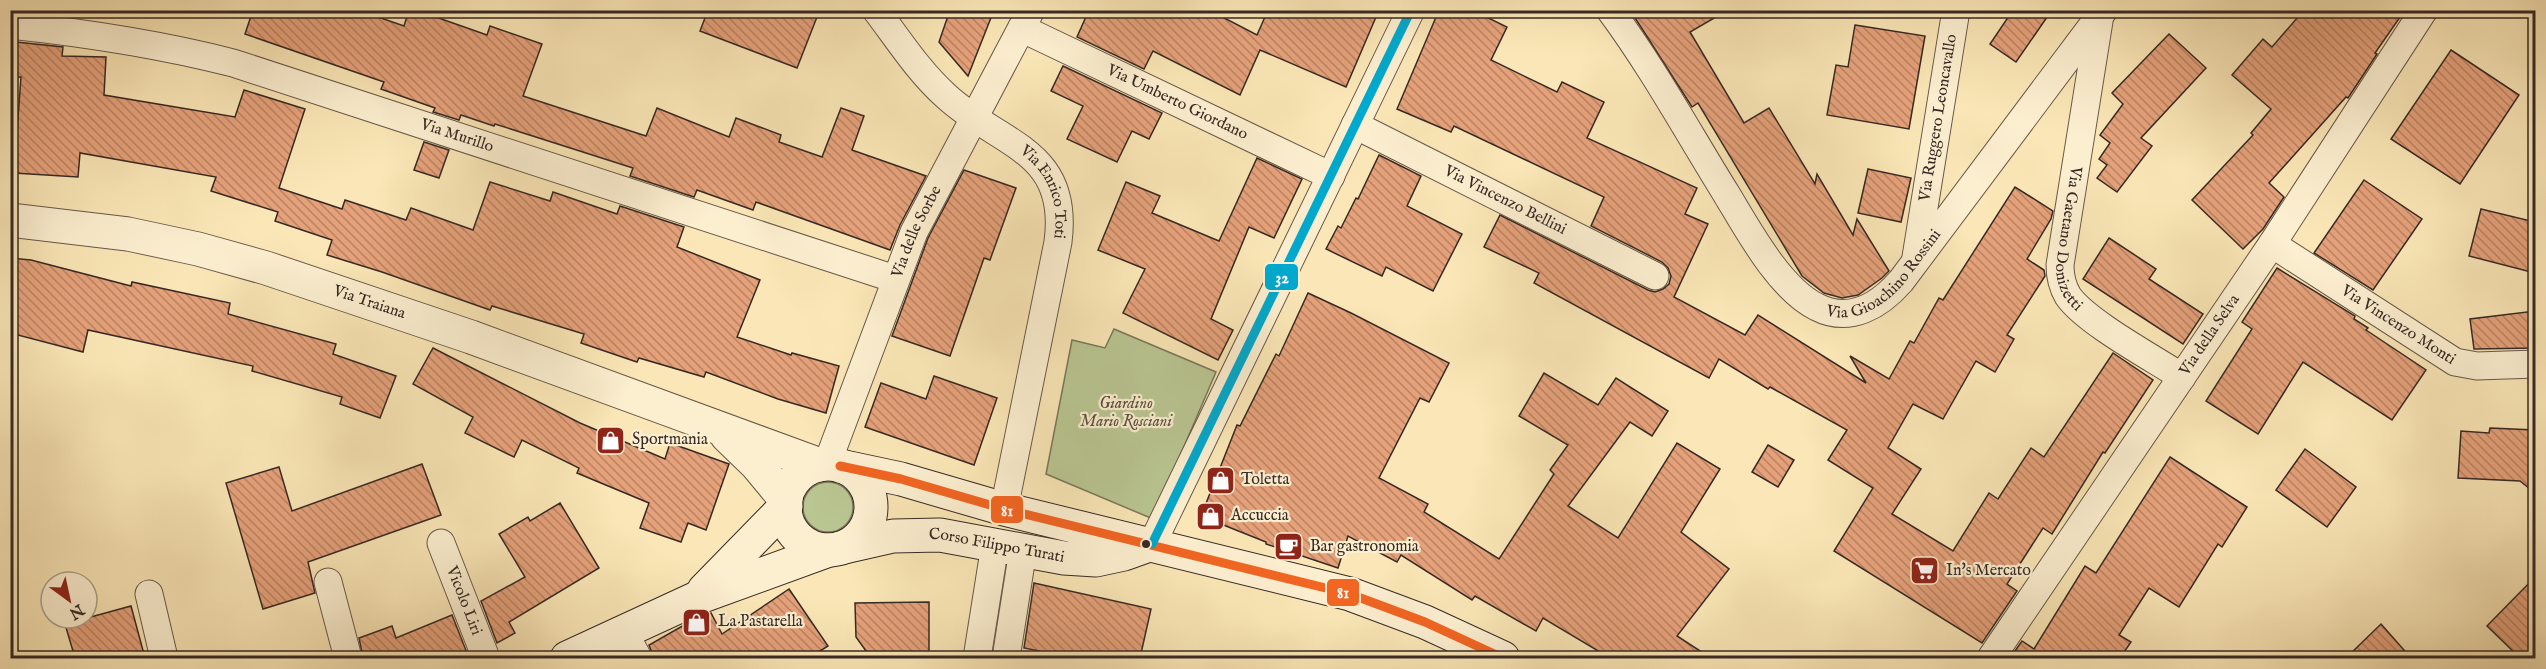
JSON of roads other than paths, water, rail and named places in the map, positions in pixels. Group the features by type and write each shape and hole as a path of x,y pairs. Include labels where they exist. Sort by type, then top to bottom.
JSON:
{"main road":[{"name":"Via Traiana","path":"10,219 128,234 248,263 471,337 717,427 829,465"},
{"name":"Via Traiana","path":"717,427 750,457 786,503"},
{"name":"Corso Filippo Turati","path":"829,465 901,479 1016,512 1350,594 1425,622 1503,658"},
{"path":"696,598 851,544 861,534 869,522 870,495 863,482 853,472 829,465 800,475 791,486 786,503 790,528 799,539 810,547 834,549"},
{"path":"567,658 631,645 696,598 786,503"},
{"path":"1009,548 1016,512"},
{"name":"Corso Filippo Turati","path":"834,549 882,538 916,534 940,535 1072,559 1096,560 1124,554 1152,544"}],"street":[{"name":"Via Enrico Toti","path":"876,10 937,87 975,118 1014,142 1035,159 1054,187 1060,208 1056,253 1016,512"},
{"path":"1152,544 1411,10"},
{"name":"Via Gioachino Rossini","path":"1610,10 1763,254 1806,300 1816,307 1839,314 1864,310 1894,290 2102,14"},
{"name":"Via Ruggero Leoncavallo","path":"1916,261 1956,10"},
{"name":"Via della Selva","path":"1991,658 2272,244 2424,10"},
{"name":"Via Gaetano Donizetti","path":"2102,14 2060,276 2068,296 2087,315 2182,377"},
{"name":"Via delle Sorbe","path":"829,465 895,279 926,209 1027,20"},
{"name":"Via Umberto Giordano","path":"1027,20 1331,176"},
{"name":"Via Murillo","path":"10,25 137,41 233,63 895,279"},
{"name":"Via Vincenzo Bellini","path":"1355,125 1654,276"},
{"name":"Via Vincenzo Monti","path":"2272,244 2455,362 2477,366 2535,364"},
{"name":"Vicolo Liri","path":"441,543 486,658"},
{"path":"977,658 1009,548"},
{"path":"1006,658 1009,548"},
{"path":"328,582 348,658"},
{"path":"149,594 164,658"}],"place":[{"name":"Sportmania","path":"611,440"},
{"name":"Toletta","path":"1220,480"},
{"name":"Accuccia","path":"1210,516"},
{"name":"Bar gastronomia","path":"1289,547"},
{"name":"In's Mercato","path":"1925,571"},
{"name":"La Pastarella","path":"697,622"}],"park label":[{"name":"Giardino Mario Rosciani","path":"1126,413"}]}
